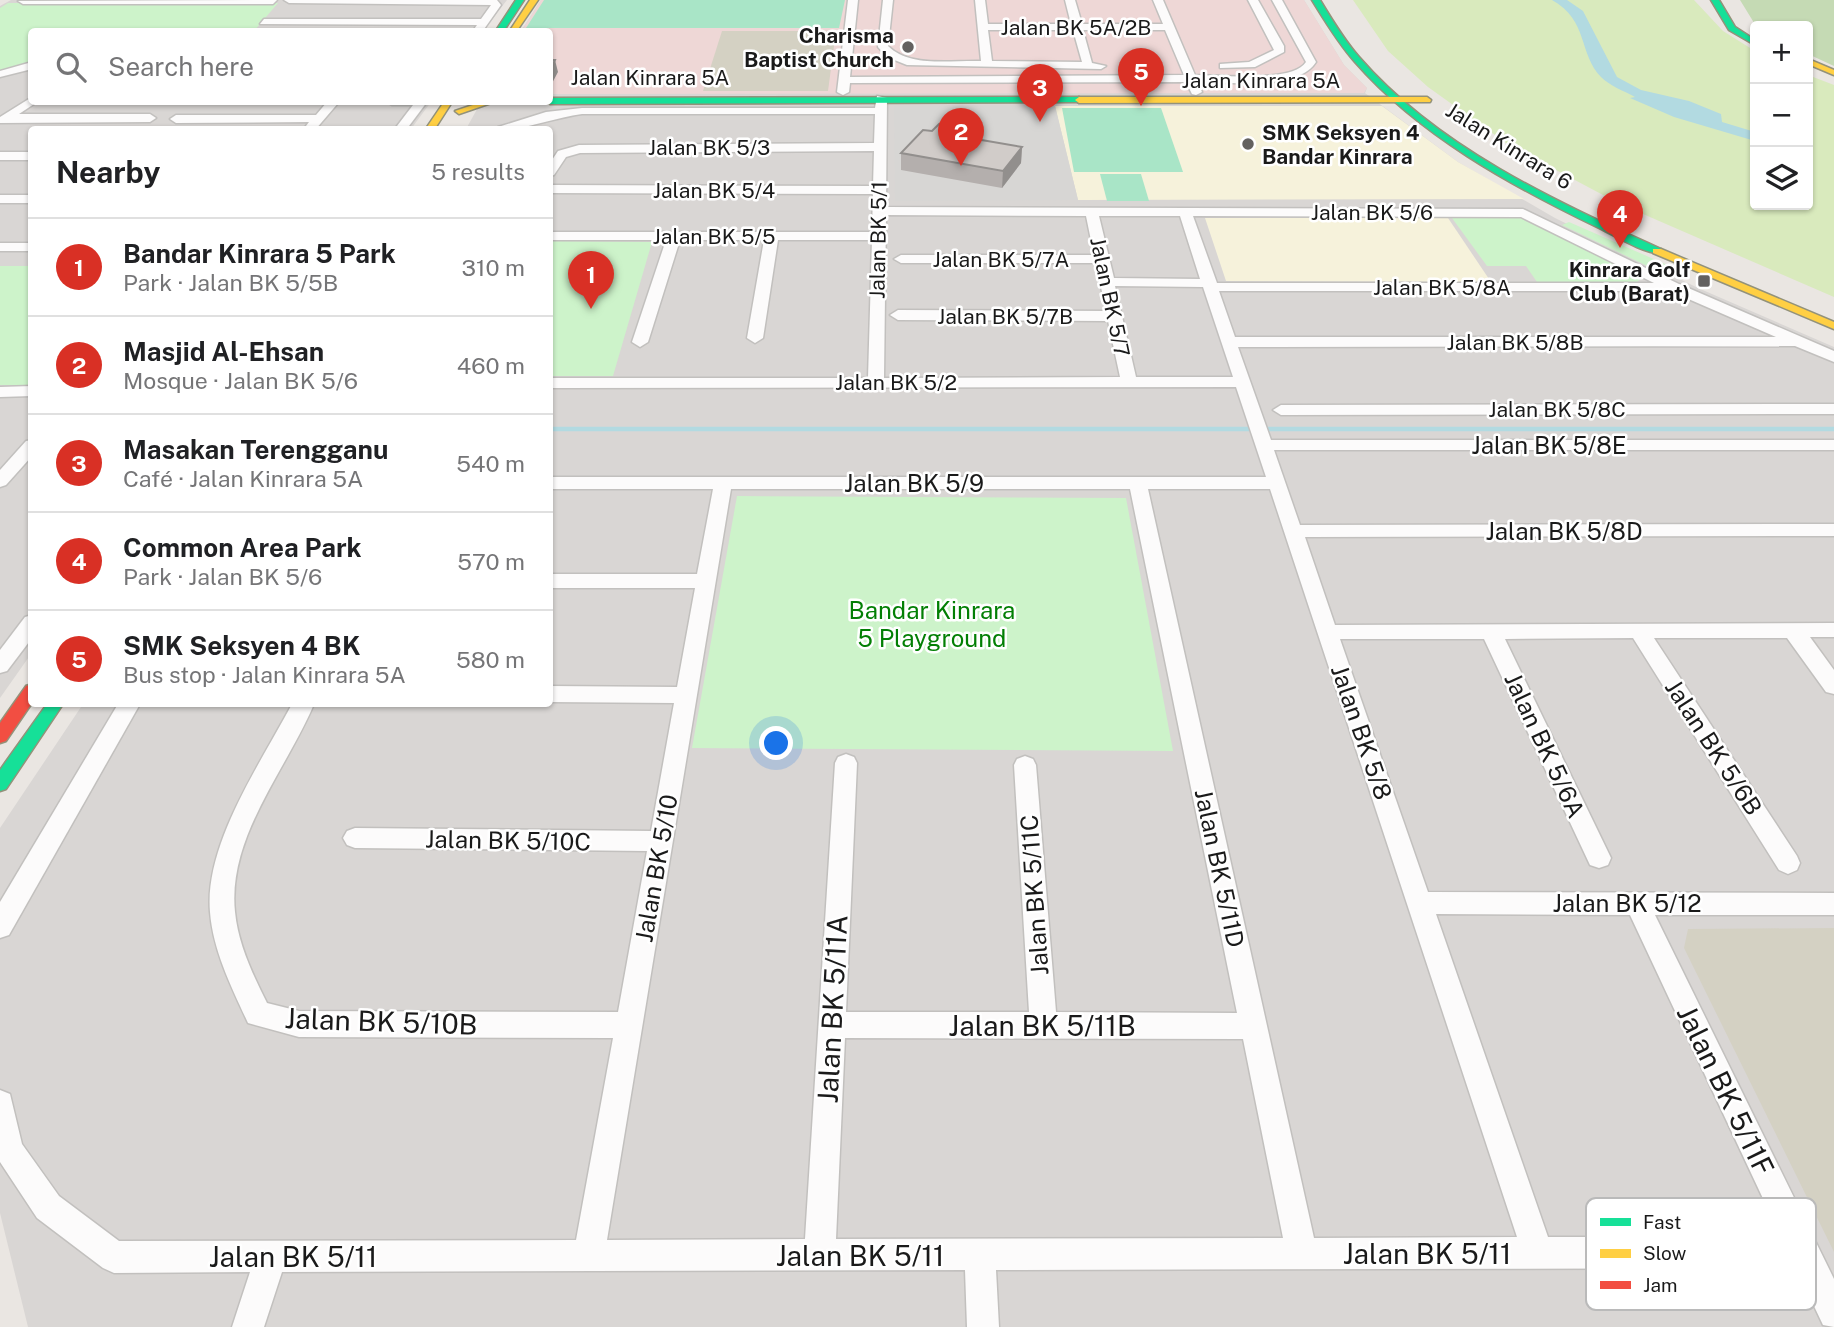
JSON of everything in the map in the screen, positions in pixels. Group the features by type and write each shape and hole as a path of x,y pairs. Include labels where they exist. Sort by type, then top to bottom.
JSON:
{"main road":[{"path":"484,28 514,0"},
{"path":"502,28 520,0"},
{"path":"515,28 534,0"},
{"path":"1316,0 1352,53 1380,83 1402,90"},
{"path":"1715,0 1732,28 1750,40"},
{"path":"1728,0 1742,26 1750,32"},
{"path":"1377,56 1402,90"},
{"path":"1813,63 1834,73"},
{"path":"1813,69 1834,79"},
{"path":"1373,99 1378,94 1380,83"},
{"name":"Jalan Kinrara 5A","path":"553,99 842,100 881,103 1373,99 1402,90 1422,103"},
{"path":"1373,99 1422,103"},
{"name":"Jalan Kinrara 6","path":"1422,103 1442,112"},
{"name":"Jalan Kinrara 6","path":"1422,103 1467,148 1555,201 1834,326"},
{"path":"433,126 457,105"},
{"path":"447,126 457,105"},
{"name":"Jalan Kinrara 6","path":"1469,132 1522,165"},
{"name":"Jalan Kinrara 6","path":"1556,184 1650,230"},
{"path":"1676,241 1834,308"},
{"path":"0,736 28,696"},
{"path":"0,784 53,707"}],"street":[{"path":"258,28 264,22 289,0 481,0 496,5 484,28 264,22"},
{"path":"842,100 853,0"},
{"path":"888,0 883,43 885,52 919,64 1109,66"},
{"path":"980,0 987,65"},
{"path":"1070,0 1088,65"},
{"path":"1158,0 1199,99"},
{"path":"1145,66 1251,65 1279,52 1279,46 1253,0"},
{"path":"844,80 1273,80 1306,70 1311,62 1277,0"},
{"path":"23,1 273,1"},
{"name":"Jalan BK 5A/2B","path":"983,27 1170,27"},
{"path":"0,74 28,66"},
{"path":"9,102 28,101"},
{"path":"4,121 28,103"},
{"path":"516,126 563,113 637,130 744,129 881,103"},
{"name":"Jalan BK 5/1","path":"876,383 881,103"},
{"path":"4,121 152,124 180,105"},
{"path":"311,126 330,105"},
{"path":"403,126 419,105"},
{"path":"176,118 318,118"},
{"name":"Jalan BK 5/3","path":"553,166 557,158 569,150 637,130 744,129 880,147"},
{"path":"0,156 28,156"},
{"name":"Jalan BK 5/4","path":"553,189 879,190"},
{"path":"0,199 28,199"},
{"path":"1528,215 1555,201"},
{"name":"Jalan BK 5/6","path":"879,211 1528,215 1674,287 1834,357"},
{"name":"Jalan BK 5/7","path":"1091,212 1112,316 1129,382"},
{"name":"Jalan BK 5/8","path":"1185,212 1538,1253"},
{"path":"1528,215 1557,214 1595,220"},
{"name":"Jalan BK 5/5","path":"553,236 878,236"},
{"path":"640,342 674,236"},
{"path":"755,338 772,236"},
{"path":"0,247 28,246"},
{"name":"Jalan BK 5/7A","path":"901,259 1101,259"},
{"name":"Jalan BK 5/8A","path":"1106,282 1674,287"},
{"name":"Jalan BK 5/7B","path":"898,315 1112,316"},
{"name":"Jalan BK 5/8B","path":"1230,342 1800,342"},
{"name":"Jalan BK 5/2","path":"553,383 1243,382"},
{"path":"0,391 28,391"},
{"name":"Jalan BK 5/8C","path":"1281,410 1834,409"},
{"name":"Jalan BK 5/8E","path":"1259,430 1834,445"},
{"path":"4,473 28,449"},
{"name":"Jalan BK 5/9","path":"553,482 1278,483"},
{"name":"Jalan BK 5/10","path":"589,1254 723,483"},
{"name":"Jalan BK 5/11D","path":"1138,483 1302,1254"},
{"name":"Jalan BK 5/8D","path":"1294,531 1834,530"},
{"path":"553,581 706,581"},
{"path":"0,664 28,627"},
{"path":"1793,630 1834,686"},
{"path":"1328,632 1834,630"},
{"name":"Jalan BK 5/6A","path":"1491,631 1599,858"},
{"name":"Jalan BK 5/6B","path":"1639,631 1788,863"},
{"path":"553,694 686,695"},
{"path":"0,927 20,886 128,707"},
{"name":"Jalan BK 5/10B","path":"302,707 233,844 222,899 234,965 258,1014 299,1024 629,1025"},
{"name":"Jalan BK 5/11A","path":"820,1255 846,764"},
{"name":"Jalan BK 5/11C","path":"1025,765 1043,1025"},
{"name":"Jalan BK 5/10C","path":"355,838 661,841"},
{"name":"Jalan BK 5/12","path":"1420,904 1834,904"},
{"name":"Jalan BK 5/11F","path":"1637,904 1779,1198"},
{"name":"Jalan BK 5/11B","path":"831,1025 1253,1026"},
{"name":"Jalan BK 5/11","path":"0,1104 9,1150 48,1207 114,1257 1586,1253"},
{"path":"980,1256 983,1327"},
{"path":"248,1327 271,1257"},
{"name":"Jalan BK 5/11F","path":"1816,1276 1834,1314"}],"shaded area":[{"path":"11,0 507,0 485,28 28,28 28,105 429,105 413,126 28,126 28,658 0,698 0,6"},
{"path":"541,0 1304,0 1344,65 1367,88 1365,93 1458,162 1555,218 1698,288 1834,347 1834,1327 28,1327 0,1213 0,828 81,707 553,707 553,126 468,126 479,105 553,105 553,28 523,28"},
{"path":"541,0 1304,0 1344,65 1367,88 1364,93 553,94 553,28 524,28"},
{"path":"722,31 836,31 828,91 703,91"},
{"path":"894,106 1055,106 1078,200 895,201"},
{"name":"SMK Seksyen 4 Bandar Kinrara","path":"1055,106 1382,106 1458,162 1524,199 1078,200"},
{"path":"1205,218 1448,218 1491,282 1226,281"},
{"path":"1834,928 1834,1252 1816,1216 1816,1198 1807,1198 1684,948 1688,929"}],"green space":[{"path":"544,0 845,0 839,28 526,28"},
{"path":"1353,0 1694,0 1723,31 1750,48 1750,210 1813,210 1813,77 1834,85 1834,297 1620,204 1509,145 1428,87 1388,51"},
{"path":"1740,0 1834,0 1834,66 1813,56 1813,21 1753,21"},
{"path":"8,3 278,3 257,28 28,28 28,63 0,71 0,8"},
{"path":"1062,108 1161,108 1183,172 1074,172"},
{"path":"1100,174 1141,174 1149,201 1107,201"},
{"path":"1518,217 1643,277 1637,282 1537,282 1526,266 1487,266 1452,218"},
{"path":"1569,222 1681,271 1668,276 1562,225"},
{"path":"553,241 652,242 613,376 553,376"},
{"path":"0,266 28,266 28,385 0,385"},
{"name":"Bandar Kinrara 5 Playground","path":"737,496 1126,498 1173,751 692,748"}],"water":[{"path":"1552,0 1567,0 1583,11 1617,77 1641,90 1689,101 1721,114 1722,122 1750,130 1750,140 1674,117 1630,98 1635,97 1613,86 1594,68 1578,27 1564,8"}],"building":[{"path":"939,124 976,130 970,138 1022,147 1003,171 901,153 923,130 932,131"}],"waterway":[{"path":"553,429 1834,429"}],"traffic: fast":[{"path":"502,28 520,0"},
{"path":"1316,0 1358,61 1422,120 1498,171 1578,214 1657,251"},
{"path":"1715,0 1732,28 1750,40"},
{"path":"553,101 1079,100"},
{"path":"0,784 53,707"}],"traffic: slow":[{"path":"515,28 534,0"},
{"path":"1813,63 1834,73"},
{"path":"1079,100 1427,100"},
{"path":"432,126 446,105"},
{"path":"459,111 480,105"},
{"path":"1657,251 1834,326"}],"traffic: jam":[{"path":"0,736 28,696"}],"place":[{"name":"Charisma Baptist Church","path":"908,47"},
{"name":"SMK Seksyen 4 BK","path":"1141,106"},
{"name":"Masakan Terengganu","path":"1040,122"},
{"name":"SMK Seksyen 4 Bandar Kinrara","path":"1248,144"},
{"name":"Masjid Al-Ehsan","path":"961,166"},
{"name":"Common Area Park","path":"1620,248"},
{"name":"Kinrara Golf Club (Barat)","path":"1704,281"},
{"name":"Bandar Kinrara 5 Park","path":"591,309"}]}
